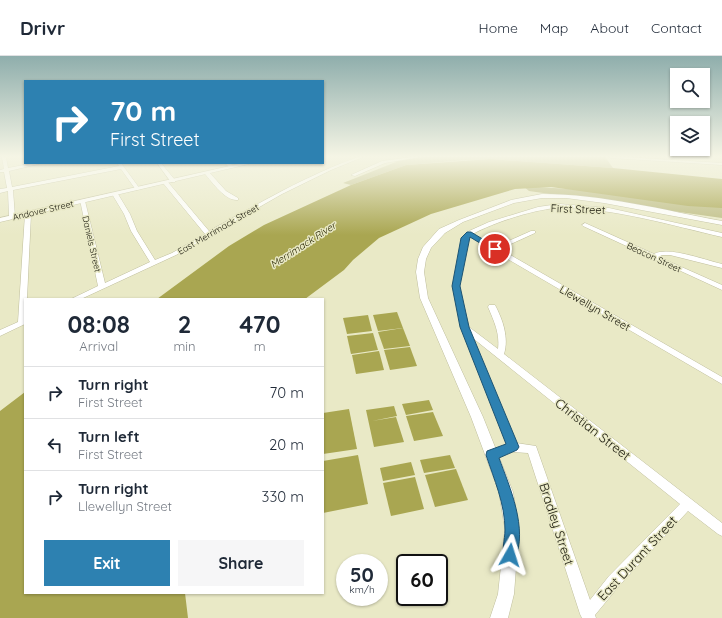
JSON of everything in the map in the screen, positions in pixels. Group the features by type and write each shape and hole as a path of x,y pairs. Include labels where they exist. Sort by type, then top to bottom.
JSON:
{"main road":[{"name":"Andover Street","path":"0,220 160,183"},
{"path":"499,618 506,594 512,529 506,492 477,417 424,298 420,281 420,265 424,252 430,242 442,231 461,221 506,204 533,197 559,196 585,198 669,212 722,223"}],"street":[{"path":"9,183 12,217"},
{"path":"0,191 36,183"},
{"path":"134,183 138,189"},
{"path":"166,183 209,235"},
{"path":"216,183 224,192 236,199"},
{"name":"East Merrimack Street","path":"77,298 154,263 209,235 280,193 300,183"},
{"path":"115,194 127,214 134,231 154,263"},
{"name":"Daniels Street","path":"82,201 102,287"},
{"name":"First Street","path":"469,234 491,223 525,212 566,206 621,212 722,235"},
{"path":"24,298 28,214"},
{"name":"Beacon Street","path":"585,225 722,288"},
{"path":"495,249 533,232"},
{"path":"469,234 465,238 456,286 465,327 513,447 492,455"},
{"name":"Llewellyn Street","path":"469,234 722,381"},
{"path":"654,257 661,253 670,253 722,266"},
{"path":"23,322 24,300"},
{"path":"492,307 503,339 503,347 500,355"},
{"path":"0,328 23,322"},
{"path":"0,334 23,322"},
{"name":"Christian Street","path":"465,327 722,530"},
{"name":"Bradley Street","path":"513,447 532,449 588,616"},
{"name":"East Durant Street","path":"588,616 614,581 688,503"}],"shaded area":[{"path":"344,183 356,183 351,185"},
{"path":"523,186 584,190 722,207 722,218 529,191"}],"water":[{"name":"Merrimack River","path":"356,183 722,183 722,208 688,206 551,187 515,189 431,214 379,238 353,260 344,270 306,298 158,298 229,246 264,225"},
{"path":"397,312 403,328 378,331 373,315"},
{"path":"368,315 372,331 347,334 343,318"},
{"path":"403,328 410,346 384,349 378,332"},
{"path":"373,333 378,350 351,354 347,336"},
{"path":"410,347 417,366 390,370 384,350"},
{"path":"379,351 384,370 356,374 352,355"},
{"path":"24,393 24,594 185,594 188,618 0,618 0,411"},
{"path":"429,400 433,410 406,415 402,404"},
{"path":"394,406 397,416 372,421 396,417 404,442 374,447 366,410"},
{"path":"349,409 357,449 324,454 324,413"},
{"path":"433,412 443,436 414,441 406,416"},
{"path":"358,455 368,504 324,513 324,461"},
{"path":"450,455 455,468 424,473 420,460"},
{"path":"411,462 415,475 383,481 380,468"},
{"path":"456,469 468,500 435,507 425,475"},
{"path":"415,477 424,509 391,516 383,483"}],"route":[{"path":"495,249 469,234 465,238 456,286 465,327 513,447 492,455 506,492 512,529 510,555"}]}
